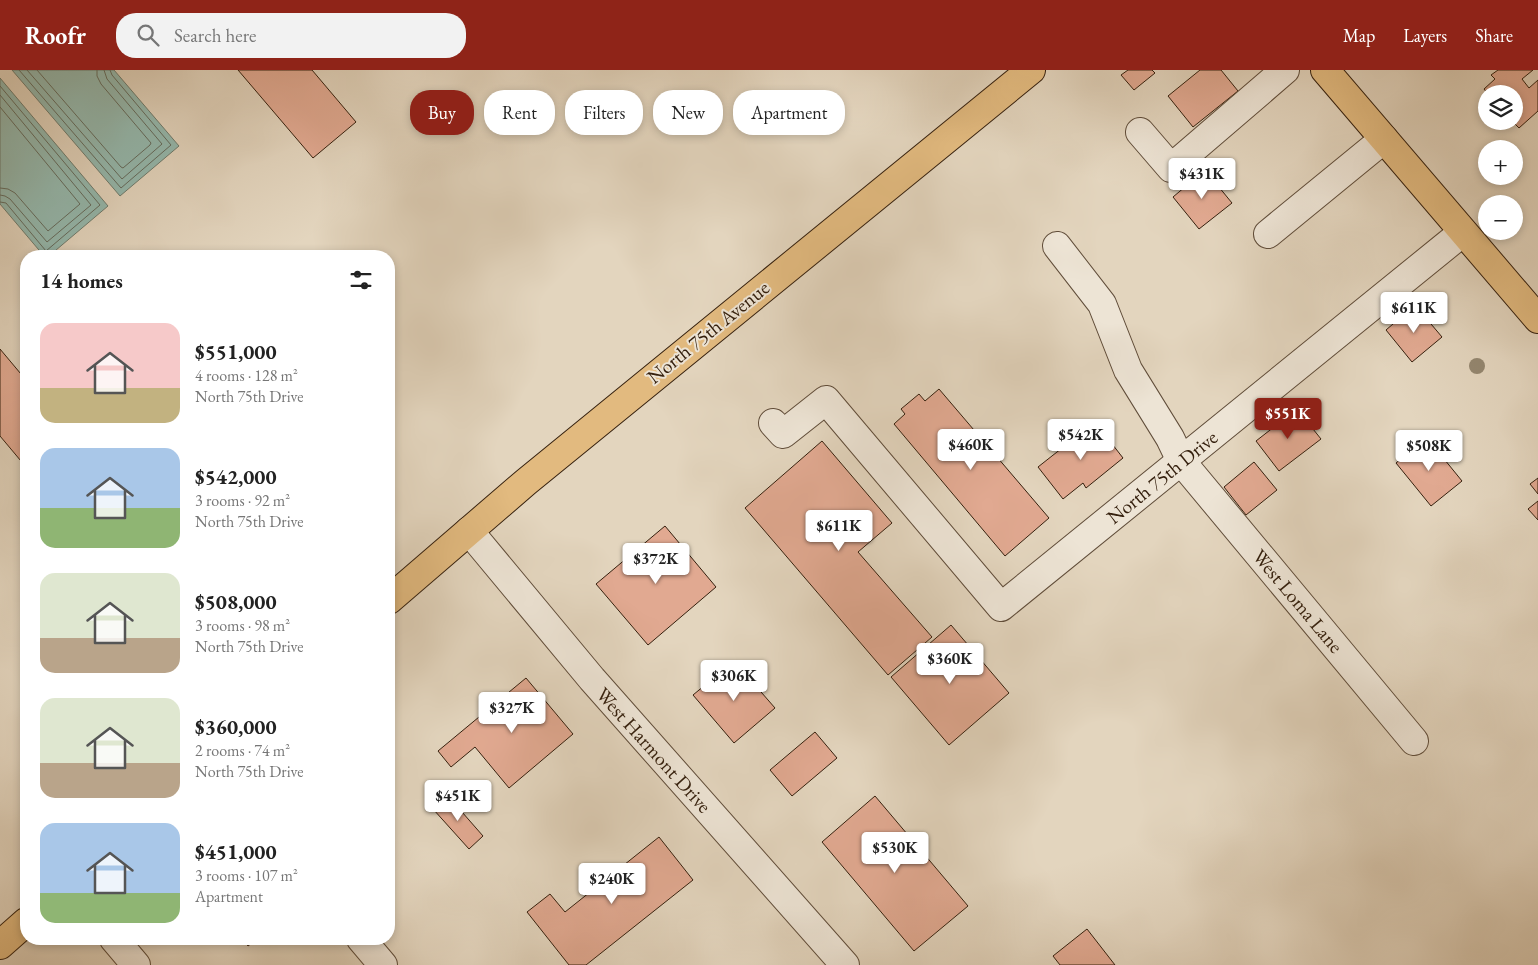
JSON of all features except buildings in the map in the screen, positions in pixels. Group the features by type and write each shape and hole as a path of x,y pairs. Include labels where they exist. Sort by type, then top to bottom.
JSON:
{"main road":[{"name":"North 75th Avenue","path":"395,595 526,482 690,346 1031,70"},
{"path":"1325,70 1538,319"},
{"path":"0,945 20,927"}],"street":[{"path":"1140,132 1171,168 1285,70"},
{"path":"1268,234 1384,139"},
{"name":"North 75th Drive","path":"773,423 783,434 826,400 1000,608 1463,232"},
{"name":"West Loma Lane","path":"1056,246 1102,304 1128,370 1170,438 1181,461 1414,741"},
{"name":"West Harmont Drive","path":"469,531 592,679 845,965"},
{"path":"119,945 136,965"},
{"path":"365,945 383,965"}],"water":[{"path":"12,70 114,70 179,146 120,196"},
{"path":"0,78 108,206 56,250 39,250 0,204"}]}
